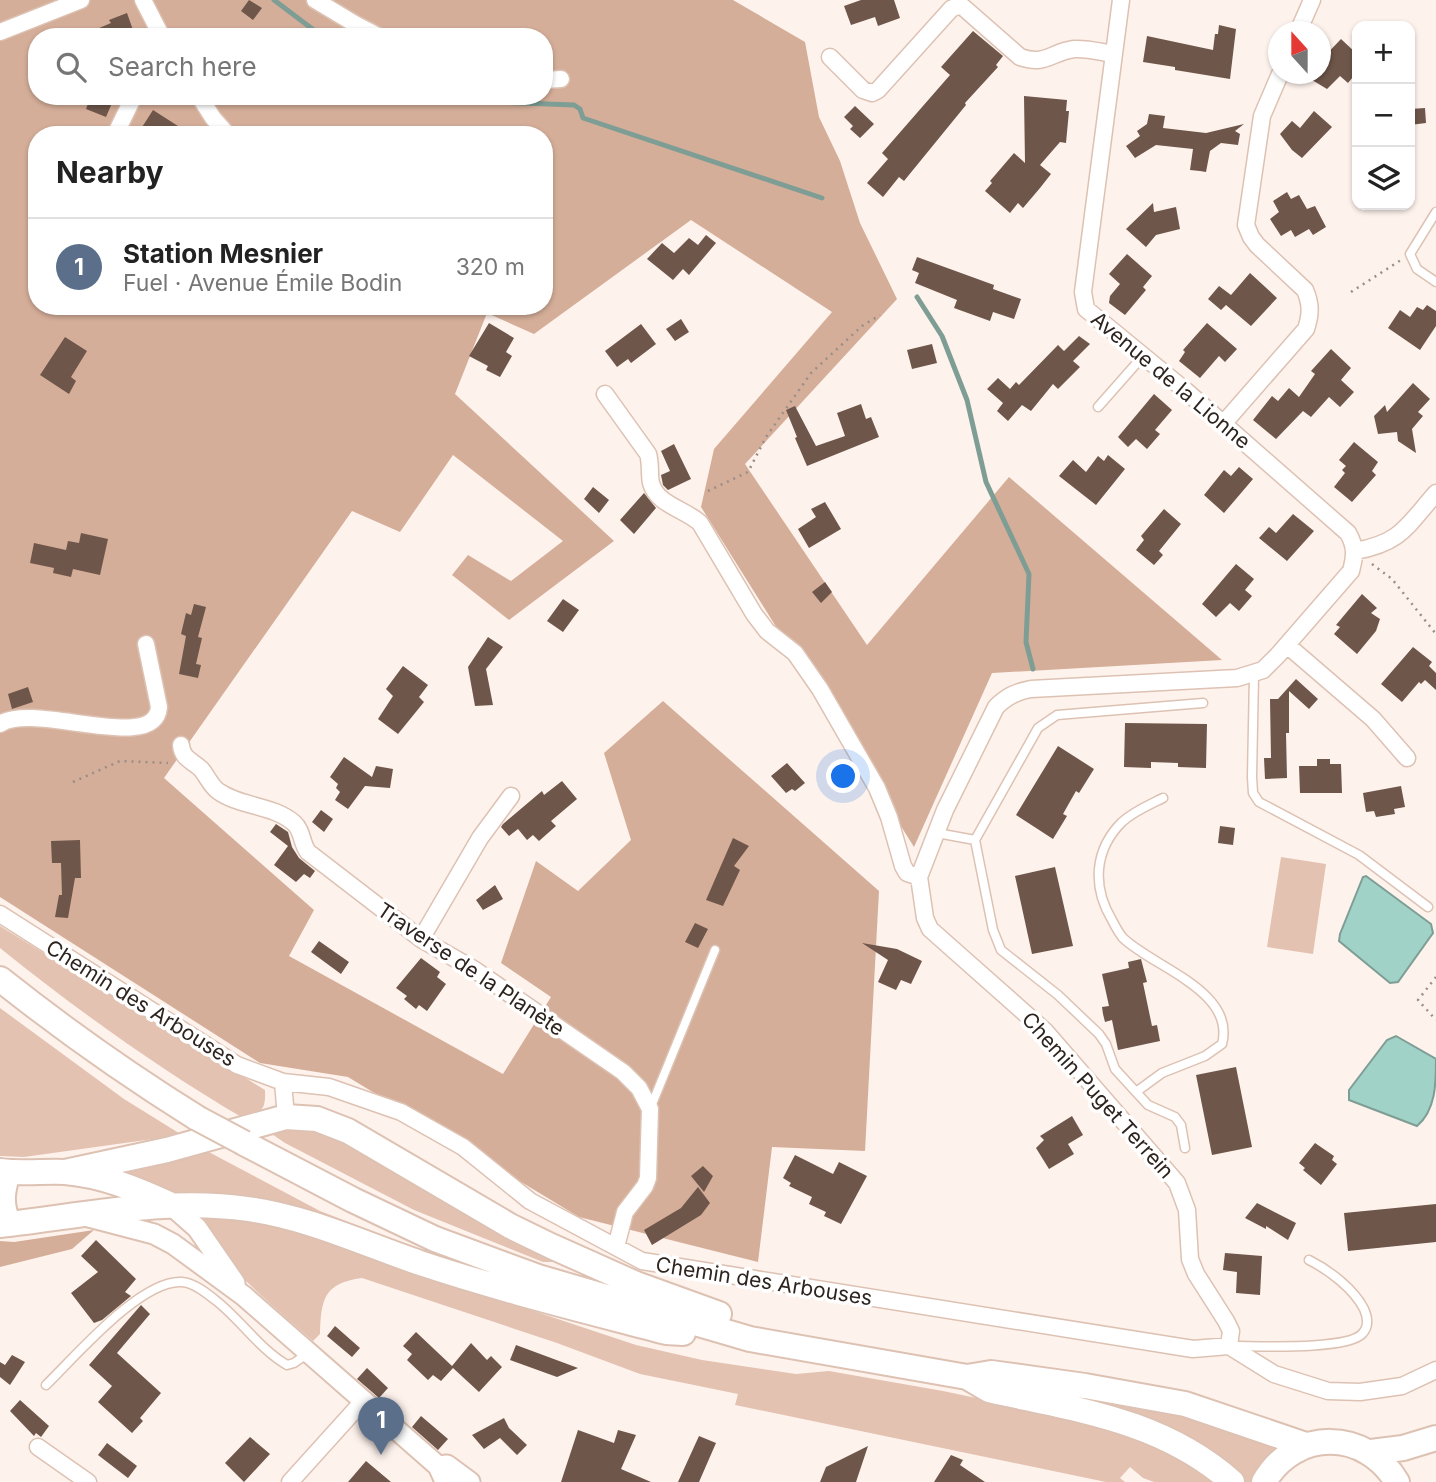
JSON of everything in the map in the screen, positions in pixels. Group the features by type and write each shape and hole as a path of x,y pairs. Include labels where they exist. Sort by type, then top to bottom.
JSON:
{"main road":[{"path":"0,979 51,1019 197,1118 353,1200 435,1239 538,1277 750,1339"},
{"path":"65,1172 167,1150 286,1117 317,1119 348,1131 510,1226 551,1247 636,1284 818,1351"},
{"path":"172,1206 136,1189 102,1178 65,1172 4,1172 1,1201 4,1224 172,1206 208,1205 250,1209 290,1218 512,1292 666,1332 750,1339 967,1377 991,1373 1085,1386 1185,1404 1306,1445"},
{"path":"967,1377 989,1390 1145,1428 1179,1443 1211,1463 1232,1482"},
{"path":"1371,1452 1403,1448 1436,1438"},
{"path":"1264,1482 1276,1465 1290,1453 1306,1445 1328,1441 1350,1444 1371,1452 1390,1469 1397,1482"}],"street":[{"path":"0,32 81,0"},
{"path":"143,0 157,28"},
{"path":"315,0 363,28"},
{"name":"Avenue de la Lionne","path":"1121,0 1083,292 1086,309 1348,533 1355,551"},
{"path":"1303,21 1312,0"},
{"path":"830,57 863,90 872,93 878,90 951,9 957,6 963,7 1020,57 1043,61 1077,49 1114,54"},
{"path":"1223,424 1306,328 1310,318 1309,300 1305,290 1257,245 1246,225 1262,116 1276,84"},
{"path":"119,126 130,105"},
{"path":"205,105 220,126"},
{"path":"605,394 648,454 651,464 650,480 654,489 674,508 700,523 754,614 767,631 795,653 807,668 877,788 889,817 903,866 907,873 919,877 936,833 996,706 1010,695 1031,690 1254,675 1263,670 1287,645 1351,571 1355,551 1377,547 1398,537 1436,493"},
{"path":"0,724 19,717 40,717 125,729 143,727 153,722 159,716 159,707 146,644"},
{"path":"1287,645 1373,719 1407,758"},
{"name":"Traverse de la Planète","path":"183,751 201,769 216,790 285,817 296,824 302,833 303,846 308,852 421,939 475,970 624,1072 639,1088 650,1109"},
{"path":"421,939 481,838 511,796"},
{"name":"Chemin Puget Terrein","path":"919,877 925,918 930,929 1045,1031 1177,1183 1187,1210 1190,1259 1196,1274 1231,1331 1229,1346"},
{"name":"Chemin des Arbouses","path":"0,914 237,1065 283,1082 329,1087 401,1112 463,1147 530,1201 642,1261 1193,1349 1229,1346"},
{"path":"283,1082 286,1117"},
{"path":"616,1247 625,1212 648,1178 650,1109"},
{"path":"172,1206 197,1228 244,1296"},
{"path":"81,1215 127,1226 164,1239 244,1296 364,1399 444,1474 447,1465 470,1482"},
{"path":"1229,1346 1274,1374 1328,1391 1360,1392 1402,1386 1436,1370"},
{"path":"290,1482 364,1399"},
{"path":"38,1447 88,1482"}],"lane":[{"path":"1436,212 1410,254 1417,269 1436,282"},
{"path":"1098,407 1143,356"},
{"path":"1254,675 1252,776 1253,793 1259,802 1359,855 1428,907"},
{"path":"1185,1147 1181,1125 1175,1117 1148,1105 1136,1092 1115,1069 1106,1044 1099,1034 1058,995 1002,950 993,930 975,840 1038,728 1048,719 1057,715 1203,703"},
{"path":"1136,1092 1162,1073 1222,1044 1225,1031 1220,1014 1212,1002 1170,967 1122,937 1101,899 1097,877 1110,838 1121,823 1140,809 1163,798"},
{"path":"936,833 975,840"},
{"path":"650,1109 715,950"},
{"path":"1229,1346 1336,1344 1364,1333 1368,1324 1360,1301 1326,1268 1309,1259"},
{"path":"46,1384 130,1303 169,1284 181,1282 194,1285 218,1302 287,1365 310,1353"}],"path":[{"path":"1351,292 1410,254"},
{"path":"708,491 748,472 766,437 811,373 862,326 880,315"},
{"path":"1355,551 1392,579 1436,634"},
{"path":"73,782 120,761 164,763 183,751"},
{"path":"1436,976 1418,1000 1436,1020"}],"shaded area":[{"path":"0,0 733,0 805,42 819,117 840,161 860,223 897,299 745,464 867,645 1009,477 1222,660 992,673 914,847 701,507 714,449 832,312 691,220 534,334 491,315 553,315 553,126 28,126 28,315 486,315 455,394 614,541 509,620 452,575 468,555 511,581 563,541 453,455 400,532 352,511 164,778 314,910 289,956 503,1074 551,997 501,963 536,861 578,891 631,840 604,753 663,701 879,891 865,1151 772,1147 758,1262 579,1217 348,1077 260,1063 0,897"},
{"path":"1281,857 1326,864 1313,954 1267,947"},
{"path":"0,926 265,1090 265,1103 261,1110 243,1118 149,1059 88,1016 0,948"},
{"path":"0,1008 124,1099 182,1135 24,1157 0,1156"},
{"path":"281,1127 325,1129 549,1255 555,1262 543,1262 414,1210 285,1143 269,1132"},
{"path":"205,1150 320,1211 384,1236 387,1240 171,1198 100,1170"},
{"path":"198,1215 246,1220 289,1230 636,1345 702,1360 796,1374 829,1371 1043,1412 1163,1445 1218,1482 1154,1482 1143,1478 1130,1467 1120,1478 1125,1482 1106,1482 735,1405 738,1394 640,1374 557,1343 362,1278 340,1284 327,1295 320,1334 313,1341 232,1266 206,1232"},
{"path":"94,1230 72,1249 0,1267 0,1241 14,1242"},
{"path":"1026,1387 1215,1421 1281,1448 1254,1482 1244,1482"}],"water":[{"path":"1366,876 1431,924 1433,933 1398,982 1390,983 1339,941 1363,877"},
{"path":"1396,1036 1436,1059 1431,1104 1417,1126 1349,1100 1349,1090 1387,1040"}],"building":[{"path":"249,0 262,8 253,20 241,11"},
{"path":"861,0 894,0 900,18 878,26 875,17 851,25 844,6"},
{"path":"127,13 132,28 99,28 111,23 109,20"},
{"path":"1219,25 1236,29 1230,79 1143,62 1147,36 1213,50"},
{"path":"973,31 1003,56 996,65 998,67 965,103 904,181 899,177 883,197 867,183 888,159 882,153 950,75 941,67"},
{"path":"1341,39 1352,49 1352,78 1348,83 1340,76 1327,89 1319,84 1331,84 1331,49"},
{"path":"1024,96 1067,100 1066,111 1069,111 1066,143 1060,142 1040,165 1051,174 1040,188 1023,208 1018,203 1010,213 985,191 1014,153 1025,163"},
{"path":"88,105 111,105 106,117 86,109"},
{"path":"855,106 874,124 860,138 850,129 853,126 844,117"},
{"path":"1425,108 1426,123 1415,124 1415,109"},
{"path":"153,110 178,126 143,126"},
{"path":"1314,111 1332,127 1302,158 1280,134 1292,121 1300,128"},
{"path":"1149,114 1165,116 1163,128 1206,133 1244,124 1235,131 1240,134 1238,145 1221,143 1210,151 1206,172 1190,170 1193,149 1156,145 1135,158 1126,146 1140,136 1137,131 1147,124"},
{"path":"1287,192 1291,199 1299,195 1307,209 1315,206 1326,227 1313,235 1309,229 1295,237 1291,230 1281,236 1270,219 1279,212 1273,201"},
{"path":"1153,203 1154,212 1176,207 1180,229 1156,235 1146,247 1126,229"},
{"path":"706,235 716,243 689,275 683,269 673,280 647,259 662,243 674,253 689,238 698,245"},
{"path":"1127,254 1152,276 1143,287 1146,290 1125,315 1109,303 1110,296 1120,284 1109,274"},
{"path":"917,257 994,285 993,289 1021,299 1014,319 993,312 990,321 954,308 957,300 915,283 919,273 912,270"},
{"path":"1250,273 1277,298 1251,326 1226,305 1221,310 1208,299 1219,286 1231,295"},
{"path":"1427,305 1436,311 1436,326 1420,350 1388,328 1400,310 1410,317 1417,307 1423,310"},
{"path":"681,319 689,332 675,341 666,329"},
{"path":"489,323 514,338 506,352 512,356 500,377 486,370 488,366 469,356"},
{"path":"1207,323 1237,349 1225,362 1219,356 1200,378 1179,361 1185,352 1183,350"},
{"path":"641,324 656,344 631,363 628,359 617,367 605,351"},
{"path":"1079,336 1090,344 1073,361 1080,367 1058,389 1053,384 1031,411 1022,405 1008,421 997,411 1003,403 987,389 998,378 1010,389 1016,382 1019,385 1058,345 1064,351"},
{"path":"65,337 87,351 71,377 76,381 69,394 40,375"},
{"path":"932,344 937,363 912,369 907,350"},
{"path":"1331,349 1351,368 1341,380 1354,392 1340,407 1329,397 1311,417 1303,411 1276,439 1253,420 1272,396 1278,401 1289,388 1299,397 1315,374 1311,371"},
{"path":"1413,383 1430,399 1418,412 1423,416 1412,429 1416,453 1398,441 1397,432 1378,434 1374,416 1385,405 1387,412"},
{"path":"1154,394 1172,410 1155,430 1160,434 1147,449 1136,439 1128,447 1118,437"},
{"path":"861,404 866,419 871,417 879,437 807,466 786,410 795,406 816,446 845,436 837,413"},
{"path":"1354,442 1378,462 1372,471 1376,475 1352,502 1334,487 1345,473 1342,470 1346,466 1339,460"},
{"path":"674,444 691,479 668,490 663,485 661,475 670,471 661,451"},
{"path":"1108,455 1125,469 1096,505 1059,476 1073,460 1086,472 1098,456 1104,461"},
{"path":"1239,467 1253,479 1224,513 1204,495 1224,470 1231,476"},
{"path":"593,487 609,500 599,513 584,499"},
{"path":"644,493 656,508 634,534 620,520"},
{"path":"825,502 841,529 809,548 798,529 816,517 811,509"},
{"path":"1164,509 1181,524 1159,551 1163,555 1154,565 1136,550 1144,540 1141,536"},
{"path":"1293,514 1314,531 1287,561 1259,538 1269,527 1276,533"},
{"path":"81,533 108,539 100,575 73,569 71,577 53,573 54,568 30,563 34,543 66,550 68,541 79,543"},
{"path":"1236,564 1254,579 1245,590 1252,596 1239,611 1230,603 1216,617 1202,604"},
{"path":"825,582 832,592 821,603 812,592"},
{"path":"1362,594 1377,608 1371,613 1380,619 1376,631 1357,654 1334,634 1340,627 1336,625"},
{"path":"563,599 579,610 563,632 547,621"},
{"path":"194,604 206,607 198,637 202,638 196,664 201,665 198,678 179,674 186,636 181,634 186,613 191,615"},
{"path":"488,637 503,647 486,669 493,705 475,706 468,667"},
{"path":"1413,647 1432,662 1429,666 1436,673 1436,690 1425,680 1421,684 1419,682 1402,702 1381,684"},
{"path":"403,666 428,685 419,697 424,702 398,734 378,719 393,696 386,689"},
{"path":"1296,679 1318,699 1309,709 1289,691 1287,778 1265,779 1264,758 1271,758 1270,699 1278,699"},
{"path":"28,687 33,702 12,709 8,694"},
{"path":"1125,723 1207,724 1206,768 1151,762 1151,768 1124,767"},
{"path":"1058,746 1094,769 1079,793 1076,791 1063,814 1067,816 1053,839 1016,815"},
{"path":"344,757 372,777 376,766 393,769 390,788 365,786 348,809 335,800 340,792 336,788 338,784 330,777"},
{"path":"1317,759 1330,759 1330,764 1341,764 1342,793 1300,793 1299,766 1317,766"},
{"path":"787,763 805,783 795,791 792,789 786,793 771,776"},
{"path":"562,781 577,799 551,821 556,826 539,841 533,835 527,840 518,829 509,836 501,827 542,791 544,795"},
{"path":"1401,786 1405,807 1394,809 1395,814 1376,817 1374,811 1366,812 1363,793"},
{"path":"321,810 333,819 324,832 312,822"},
{"path":"276,824 288,832 292,847 299,858 315,871 310,878 304,874 296,882 274,865 288,846 270,832"},
{"path":"1220,826 1235,828 1233,845 1218,843"},
{"path":"733,838 749,846 734,866 740,870 723,906 706,900"},
{"path":"80,840 81,878 75,878 68,918 55,917 59,895 62,895 61,863 52,863 51,841"},
{"path":"1055,867 1073,946 1032,954 1015,876"},
{"path":"495,885 503,899 483,910 476,900"},
{"path":"695,923 708,929 698,948 685,942"},
{"path":"319,941 349,962 341,974 311,952"},
{"path":"862,943 897,949 922,961 911,984 901,980 896,990 878,982 888,960"},
{"path":"421,958 440,972 437,977 446,984 427,1011 419,1005 416,1009 404,999 407,996 396,988"},
{"path":"1141,959 1147,982 1143,983 1152,1026 1157,1025 1160,1041 1118,1050 1112,1020 1105,1022 1103,1014 1102,1007 1109,1006 1102,974 1129,968 1128,962"},
{"path":"1236,1067 1252,1147 1212,1155 1196,1075"},
{"path":"1072,1116 1083,1135 1068,1144 1074,1154 1049,1169 1036,1148 1044,1140 1040,1136"},
{"path":"1315,1143 1334,1156 1332,1160 1337,1164 1321,1185 1303,1170 1305,1168 1299,1163"},
{"path":"795,1155 833,1174 839,1162 867,1176 841,1224 824,1216 826,1212 809,1204 812,1197 789,1186 791,1183 783,1178"},
{"path":"703,1166 713,1176 704,1192 691,1176"},
{"path":"698,1187 710,1203 701,1215 652,1245 644,1230 681,1208"},
{"path":"1257,1203 1296,1223 1288,1240 1266,1226 1266,1229 1245,1218"},
{"path":"1436,1204 1436,1242 1348,1251 1344,1213"},
{"path":"96,1240 136,1279 125,1292 131,1296 102,1320 94,1323 71,1293 98,1272 81,1256"},
{"path":"1225,1253 1262,1256 1260,1295 1236,1293 1237,1272 1223,1270"},
{"path":"141,1305 150,1314 117,1353 161,1393 140,1418 143,1421 132,1433 98,1402 112,1386 89,1365"},
{"path":"335,1326 360,1348 352,1357 327,1336"},
{"path":"416,1332 452,1366 471,1343 487,1360 491,1356 502,1367 479,1392 453,1368 441,1381 433,1375 428,1380 407,1360 412,1354 403,1346"},
{"path":"516,1345 578,1368 557,1377 510,1360"},
{"path":"12,1355 25,1362 10,1385 0,1377 0,1362 5,1365"},
{"path":"367,1368 388,1388 379,1398 357,1379"},
{"path":"20,1400 49,1426 41,1437 36,1433 34,1436 10,1411"},
{"path":"421,1416 448,1439 438,1450 412,1427"},
{"path":"504,1418 509,1428 527,1445 517,1455 500,1438 484,1449 472,1435"},
{"path":"578,1430 614,1443 618,1430 636,1435 621,1469 651,1482 561,1482"},
{"path":"699,1436 716,1443 699,1482 678,1482"},
{"path":"250,1437 270,1454 244,1482 225,1463"},
{"path":"107,1443 137,1466 128,1478 98,1455"},
{"path":"868,1446 856,1482 820,1482 826,1467"},
{"path":"951,1455 963,1460 960,1465 985,1482 934,1482"},
{"path":"366,1461 391,1482 348,1482"}],"waterway":[{"path":"274,0 311,28"},
{"path":"553,104 574,105 580,109 583,118 822,198"},
{"path":"917,297 942,336 967,400 986,482 1029,574 1026,642 1033,669"}],"place":[{"name":"Station Mesnier","path":"381,1455"}]}
